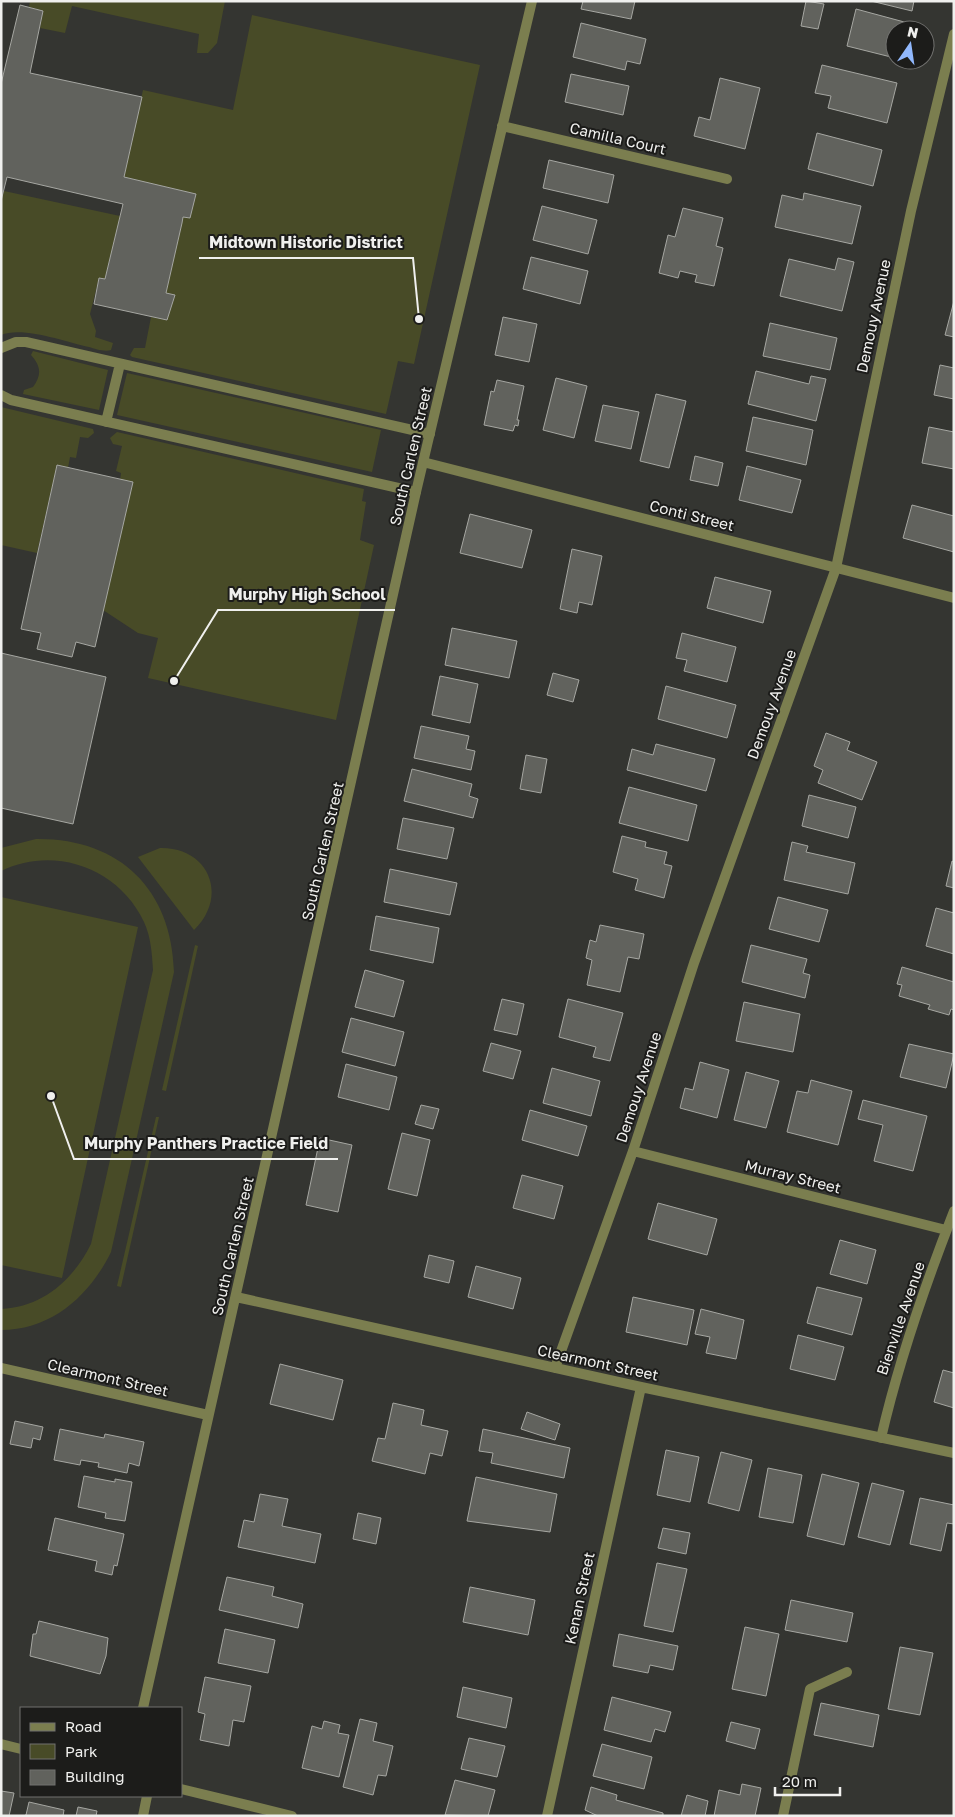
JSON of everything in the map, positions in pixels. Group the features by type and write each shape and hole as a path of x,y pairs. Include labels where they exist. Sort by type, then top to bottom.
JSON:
{"street":[{"name":"South Carlen Street","path":"143,1707 416,492 532,1"},
{"name":"Demouy Avenue","path":"555,1368 633,1151 694,964 836,568 910,211 954,34"},
{"name":"Camilla Court","path":"502,126 727,179"},
{"path":"1,348 16,342 26,342 430,434"},
{"path":"106,422 120,364"},
{"path":"1,396 106,422 416,492"},
{"name":"Conti Street","path":"423,462 954,598"},
{"name":"Murray Street","path":"633,1151 946,1230"},
{"name":"Bienville Avenue","path":"881,1438 892,1386 918,1306 954,1211"},
{"name":"Clearmont Street","path":"236,1297 641,1387 954,1453"},
{"name":"Clearmont Street","path":"1,1368 208,1415"},
{"name":"Kenan Street","path":"547,1816 641,1387"},
{"path":"783,1816 810,1689 847,1672"},
{"path":"1,1744 20,1749"},
{"path":"182,1789 292,1816"},
{"path":"143,1816 147,1797"}],"green space":[{"path":"30,1 225,1 217,43 208,53 197,53 199,34 72,6 65,33 40,28 43,11 29,7"},
{"path":"252,15 480,65 414,364 398,361 386,414 130,355 134,348 145,348 151,317 167,320 175,295 166,293 183,217 190,218 196,194 124,177 143,90 233,110"},
{"path":"4,191 120,216 105,279 99,278 90,314 96,331 95,337 113,343 111,350 100,350 21,332 1,335 1,201"},
{"path":"33,351 108,370 99,410 23,394 24,390 33,387 39,375 37,363 31,355"},
{"path":"127,373 381,430 372,472 117,415"},
{"path":"1,407 93,429 94,433 88,438 80,437 76,458 70,457 68,468 57,465 37,553 1,545"},
{"path":"117,432 364,489 362,501 366,502 360,540 374,545 336,720 148,678 158,638 138,633 103,610 121,473 116,471 122,446 113,444 110,438"},
{"path":"36,839 66,841 92,848 116,859 135,874 151,893 163,916 171,942 174,972 111,1252 102,1268 80,1296 53,1317 37,1324 1,1330 1,1309 30,1303 55,1289 75,1269 91,1244 153,970 150,940 144,922 133,903 119,888 102,875 83,866 63,861 42,860 21,864 1,871 1,848"},
{"path":"160,848 177,850 191,856 202,865 208,876 212,889 210,903 205,917 194,930 138,857"},
{"path":"1,897 138,927 62,1278 1,1265"},
{"path":"195,945 198,946 166,1091 162,1090"},
{"path":"156,1117 159,1117 121,1287 117,1286"}],"building":[{"path":"583,1 635,1 631,19 581,9"},
{"path":"806,1 824,4 818,29 801,26"},
{"path":"871,1 914,1 912,11"},
{"path":"20,5 43,11 30,73 142,97 124,177 196,194 190,218 183,217 166,293 175,295 167,320 94,304 99,278 105,279 123,204 7,177 1,201 1,84"},
{"path":"856,9 897,20 885,20 885,56 847,46"},
{"path":"581,23 646,39 640,64 627,61 625,70 573,57"},
{"path":"822,65 897,83 887,123 828,108 831,96 815,93"},
{"path":"571,74 629,86 623,115 565,102"},
{"path":"720,78 760,88 745,149 694,136 699,117 710,120"},
{"path":"817,133 882,150 873,186 808,169"},
{"path":"549,160 614,175 608,203 543,188"},
{"path":"804,193 861,206 852,244 775,227 782,195 803,200"},
{"path":"542,206 597,220 588,254 533,240"},
{"path":"683,208 723,218 716,246 723,248 714,286 695,282 697,275 680,271 678,278 659,273 668,235 675,237"},
{"path":"531,257 588,271 580,304 523,289"},
{"path":"838,258 854,262 842,311 780,296 789,259 835,270"},
{"path":"954,301 954,337 945,335"},
{"path":"503,317 537,324 529,362 495,355"},
{"path":"770,323 837,338 830,370 763,356"},
{"path":"940,365 954,368 954,399 934,395"},
{"path":"756,371 809,384 811,376 826,379 816,421 748,404"},
{"path":"556,378 587,386 574,438 543,430"},
{"path":"497,380 524,386 517,420 519,420 518,426 515,425 513,431 484,425 491,391 494,392"},
{"path":"656,394 686,401 669,468 640,461"},
{"path":"603,405 639,412 631,449 595,441"},
{"path":"753,417 813,430 806,465 746,451"},
{"path":"929,427 954,432 954,469 922,463"},
{"path":"695,456 723,463 718,486 690,480"},
{"path":"57,465 133,482 95,647 76,642 72,657 37,649 41,633 21,629"},
{"path":"747,466 801,480 792,513 739,500"},
{"path":"912,505 954,516 954,552 903,538"},
{"path":"470,514 532,530 522,568 460,553"},
{"path":"572,549 602,556 592,605 579,602 577,613 560,609"},
{"path":"715,577 771,591 763,623 707,608"},
{"path":"452,628 517,641 509,678 445,665"},
{"path":"682,633 736,647 727,682 684,671 687,660 676,658"},
{"path":"1,653 106,677 73,824 1,808"},
{"path":"553,673 579,680 573,702 547,695"},
{"path":"440,676 478,684 470,723 432,715"},
{"path":"666,686 736,705 727,738 658,719"},
{"path":"421,726 469,736 466,749 475,751 471,770 414,758"},
{"path":"826,733 850,742 847,750 877,762 862,800 818,783 823,770 814,766"},
{"path":"656,744 715,759 706,791 627,770 632,749 653,755"},
{"path":"526,755 547,759 541,793 520,789"},
{"path":"412,769 472,784 469,796 478,799 473,818 404,801"},
{"path":"629,787 697,805 688,841 619,823"},
{"path":"809,795 856,807 848,838 802,826"},
{"path":"403,818 454,828 447,859 397,849"},
{"path":"622,836 646,842 645,847 667,852 664,864 672,866 664,898 635,890 638,879 613,872"},
{"path":"792,842 808,846 806,852 855,863 848,894 784,880"},
{"path":"952,861 954,862 954,888 946,886"},
{"path":"390,869 457,883 450,915 384,902"},
{"path":"778,897 828,910 819,942 769,929"},
{"path":"936,908 954,913 954,954 926,946"},
{"path":"376,916 439,928 433,963 370,950"},
{"path":"600,925 644,934 639,959 628,957 620,992 587,985 592,960 586,958 590,940 596,942"},
{"path":"751,945 807,959 803,973 810,975 805,998 742,982"},
{"path":"902,967 954,982 954,1010 951,1009 949,1015 928,1009 930,1005 899,996 902,985 897,984"},
{"path":"365,970 404,981 394,1017 355,1007"},
{"path":"502,999 524,1004 517,1035 494,1030"},
{"path":"568,999 623,1013 610,1061 593,1057 596,1047 559,1037"},
{"path":"744,1002 800,1014 793,1052 736,1041"},
{"path":"351,1018 404,1032 395,1066 342,1052"},
{"path":"491,1043 521,1051 513,1079 483,1071"},
{"path":"909,1044 954,1054 946,1088 900,1077"},
{"path":"700,1062 729,1070 717,1118 680,1108 685,1088 693,1090"},
{"path":"346,1064 397,1077 389,1110 338,1097"},
{"path":"552,1068 600,1081 591,1116 543,1103"},
{"path":"746,1072 779,1081 766,1128 734,1120"},
{"path":"811,1080 852,1091 838,1145 787,1132 797,1091 808,1093"},
{"path":"863,1100 927,1116 913,1171 874,1161 883,1125 858,1119"},
{"path":"421,1105 439,1109 433,1129 415,1124"},
{"path":"530,1110 587,1126 578,1156 522,1140"},
{"path":"402,1133 430,1140 417,1196 388,1189"},
{"path":"320,1138 352,1145 338,1212 306,1205"},
{"path":"522,1175 563,1186 554,1219 513,1208"},
{"path":"658,1203 717,1219 707,1255 648,1239"},
{"path":"840,1240 876,1250 867,1284 830,1274"},
{"path":"429,1255 454,1261 449,1283 424,1277"},
{"path":"476,1266 521,1278 513,1309 468,1297"},
{"path":"817,1287 862,1298 852,1335 807,1323"},
{"path":"633,1297 694,1310 687,1345 626,1332"},
{"path":"701,1309 744,1320 736,1359 706,1353 710,1337 695,1334"},
{"path":"798,1335 844,1347 835,1380 790,1369"},
{"path":"280,1364 343,1380 333,1420 270,1404"},
{"path":"943,1370 954,1373 954,1408 934,1402"},
{"path":"393,1403 424,1410 421,1425 448,1431 442,1456 430,1453 425,1474 372,1461 378,1438 385,1439"},
{"path":"527,1412 560,1424 555,1440 521,1429"},
{"path":"15,1421 43,1427 40,1440 33,1438 31,1448 10,1444"},
{"path":"60,1429 104,1438 105,1434 144,1442 139,1466 129,1463 127,1473 98,1467 99,1463 81,1460 80,1465 54,1460"},
{"path":"483,1429 570,1448 564,1478 491,1463 493,1453 479,1451"},
{"path":"666,1450 699,1457 690,1502 657,1495"},
{"path":"721,1452 752,1460 739,1511 708,1503"},
{"path":"768,1468 802,1475 793,1523 759,1517"},
{"path":"822,1474 859,1483 844,1545 807,1536"},
{"path":"84,1476 115,1482 115,1479 132,1482 125,1521 105,1518 106,1513 78,1507"},
{"path":"476,1477 557,1494 550,1532 467,1521"},
{"path":"872,1483 904,1491 890,1545 858,1537"},
{"path":"260,1494 288,1499 282,1526 321,1534 315,1563 238,1547 244,1520 254,1522"},
{"path":"920,1498 954,1505 954,1524 947,1523 941,1551 910,1544"},
{"path":"358,1513 381,1518 376,1544 353,1539"},
{"path":"55,1518 124,1534 117,1566 114,1565 112,1575 95,1571 97,1561 48,1550"},
{"path":"663,1528 690,1533 686,1554 658,1548"},
{"path":"657,1563 687,1569 673,1632 644,1626"},
{"path":"227,1577 274,1587 272,1596 303,1604 298,1628 219,1610"},
{"path":"470,1587 535,1600 528,1635 463,1622"},
{"path":"791,1600 853,1613 847,1642 785,1630"},
{"path":"39,1621 108,1638 106,1656 100,1674 30,1656 33,1634 36,1634"},
{"path":"745,1627 779,1634 766,1696 732,1689"},
{"path":"225,1629 275,1640 268,1673 218,1663"},
{"path":"619,1634 678,1646 673,1670 650,1665 648,1673 613,1666"},
{"path":"900,1647 933,1653 920,1715 888,1709"},
{"path":"205,1677 251,1686 244,1722 233,1720 229,1746 200,1740 205,1714 198,1712"},
{"path":"463,1687 512,1698 506,1728 457,1717"},
{"path":"612,1697 671,1712 665,1732 655,1729 651,1742 604,1730"},
{"path":"821,1703 879,1715 873,1747 814,1735"},
{"path":"360,1719 377,1723 373,1741 393,1746 386,1776 378,1775 373,1795 343,1787"},
{"path":"324,1721 340,1725 338,1733 349,1735 339,1777 302,1768 312,1726 322,1729"},
{"path":"731,1722 760,1729 755,1749 726,1741"},
{"path":"469,1738 505,1746 497,1777 461,1769"},
{"path":"602,1744 652,1757 644,1789 593,1776"},
{"path":"455,1780 495,1790 488,1816 445,1815"},
{"path":"742,1784 761,1788 755,1816 714,1816 719,1790 740,1795"},
{"path":"591,1787 617,1795 616,1800 663,1813 663,1816 598,1816 585,1810"},
{"path":"1,1791 14,1793 9,1816 1,1816"},
{"path":"687,1795 708,1801 705,1816 681,1816"},
{"path":"29,1802 64,1810 63,1816 23,1816 26,1815"},
{"path":"78,1807 97,1811 96,1816 76,1816"}],"place":[{"name":"Midtown Historic District","path":"419,319"},
{"name":"Murphy High School","path":"174,681"},
{"name":"Murphy Panthers Practice Field","path":"51,1096"}]}
